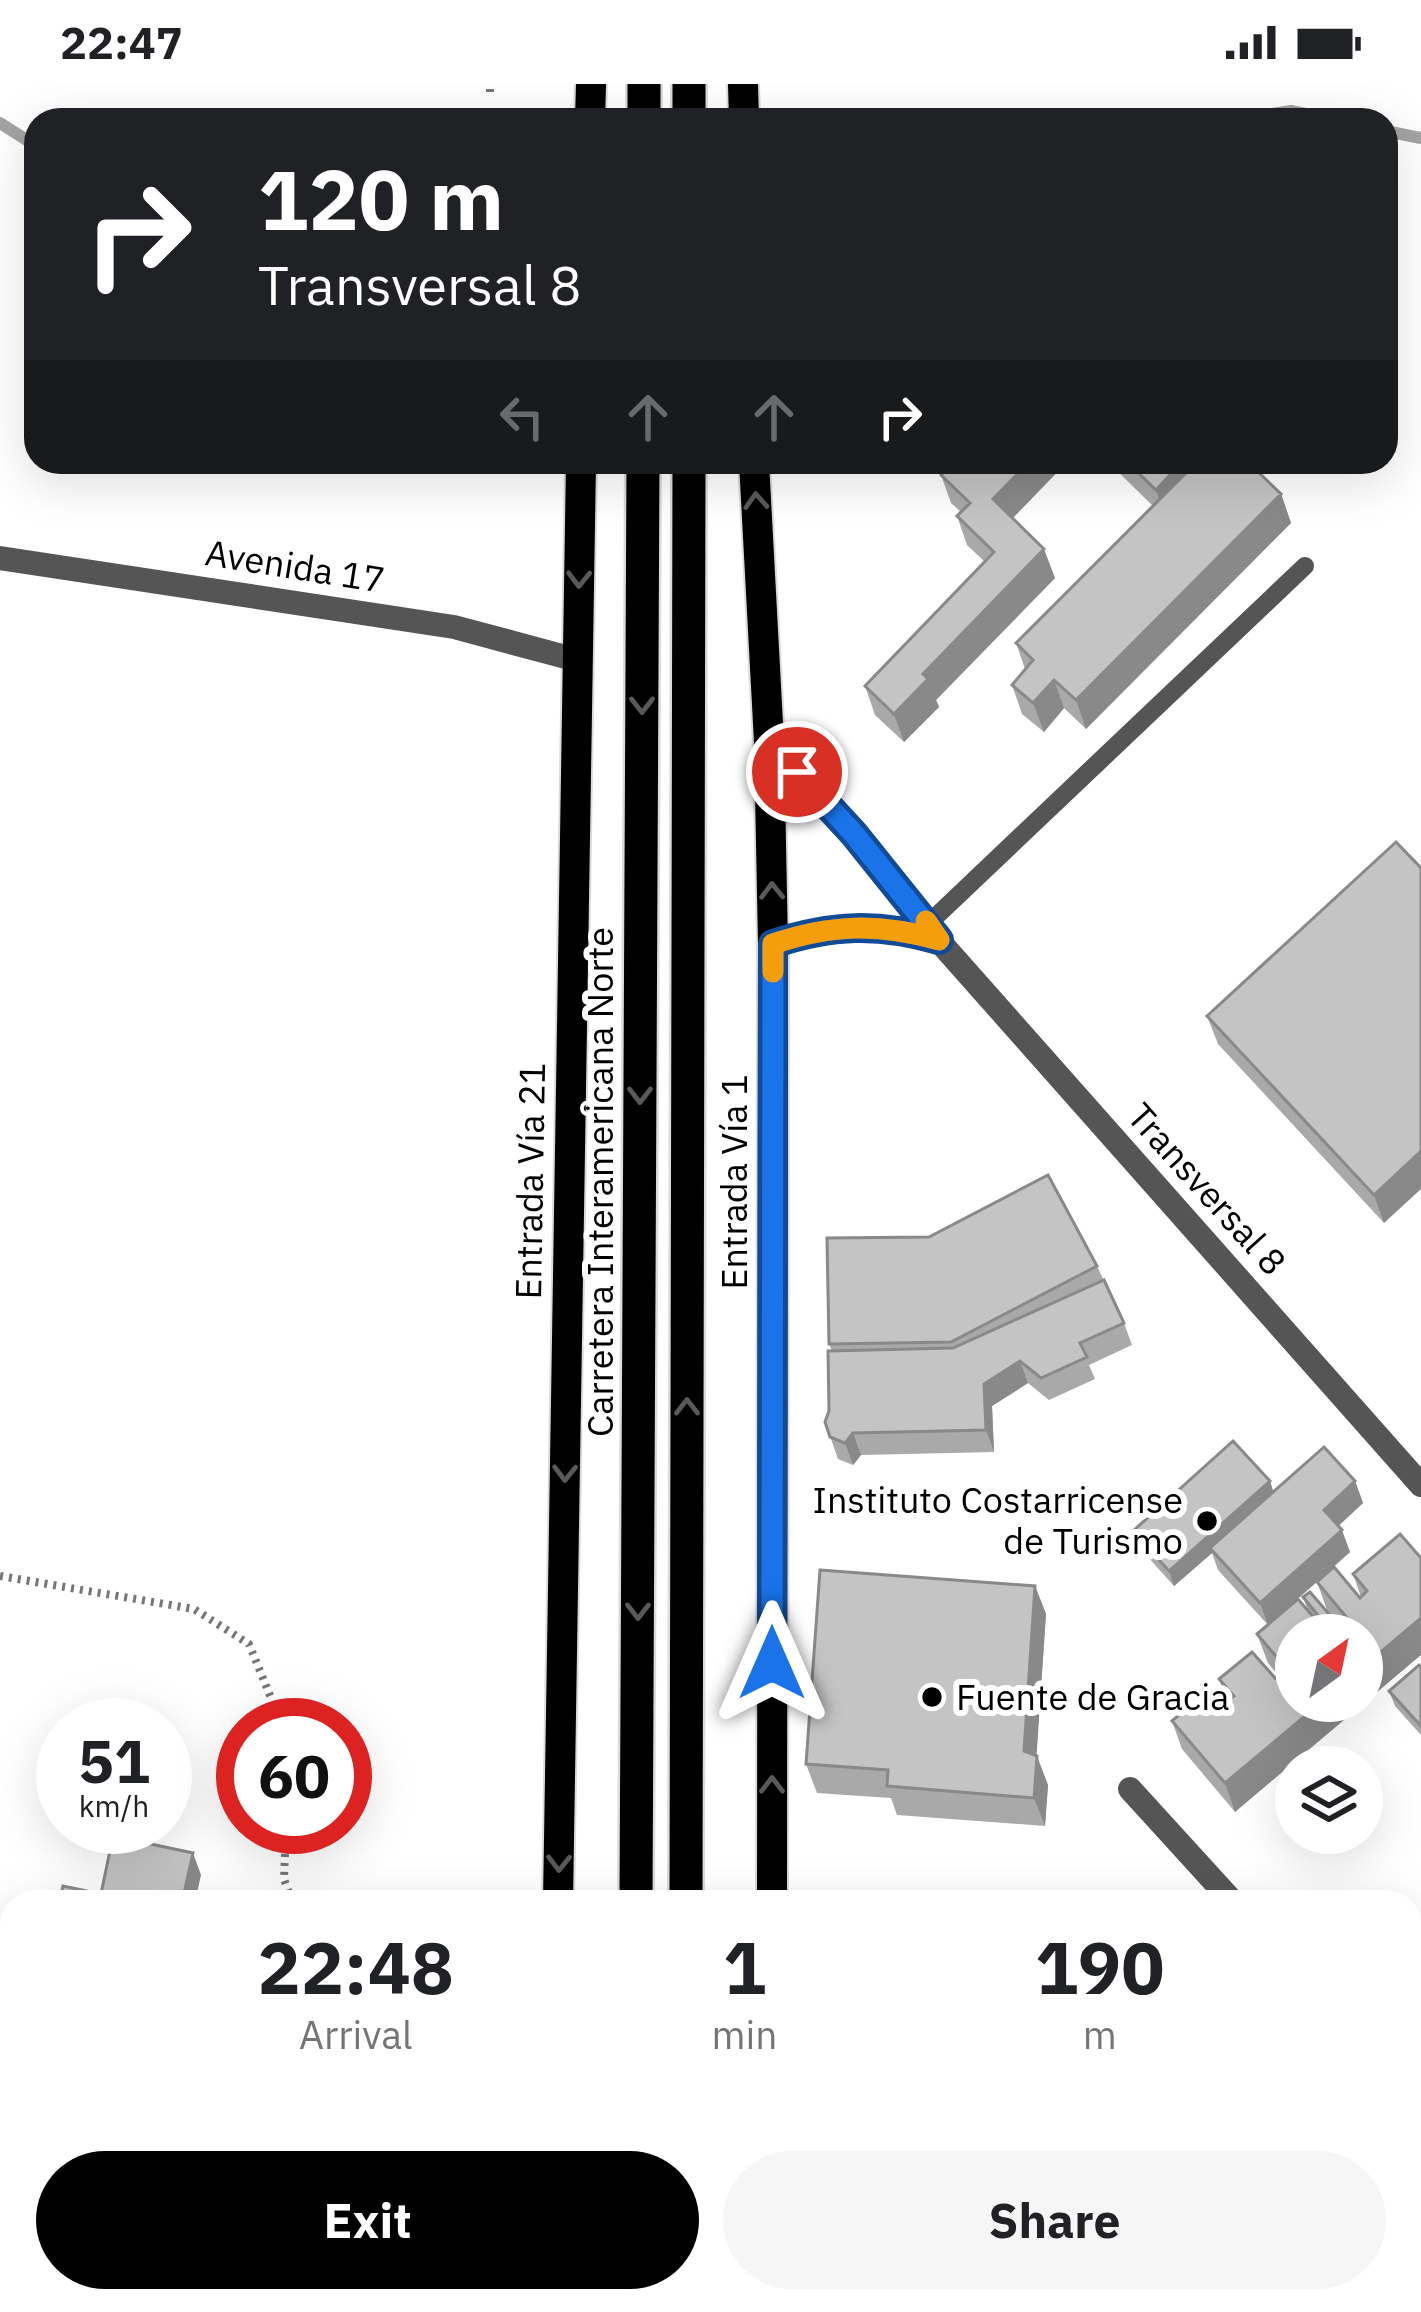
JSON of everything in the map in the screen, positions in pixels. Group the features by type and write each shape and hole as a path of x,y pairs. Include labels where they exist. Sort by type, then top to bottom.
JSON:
{"highway":[{"name":"Carretera Interamericana Norte","path":"636,1890 643,474"},
{"path":"686,1890 688,474"}],"main road":[{"name":"Entrada Vía 21","path":"558,1890 581,474"},
{"name":"Entrada Vía 1","path":"755,474 770,742 773,944 772,1890"}],"street":[{"name":"Avenida 17","path":"0,559 454,627 577,660"},
{"name":"Transversal 8","path":"770,742 1421,1485"},
{"path":"773,944 814,930 856,925 934,932"},
{"path":"1130,1789 1222,1890"}],"lane":[{"path":"934,932 1305,566"}],"path":[{"path":"0,1576 194,1609 249,1643 271,1698"},
{"path":"285,1854 288,1890"}],"building":[{"path":"1017,474 993,499 1044,549 923,674 928,679 894,714 865,686 994,552 957,516 970,503 941,475"},
{"path":"1139,474 1171,474 1156,490"},
{"path":"1185,474 1260,474 1281,494 1076,700 1054,680 1033,703 1012,685 1033,660 1016,643"},
{"path":"1396,842 1421,868 1421,1151 1374,1195 1207,1016"},
{"path":"1048,1175 1097,1266 951,1342 829,1344 827,1238 929,1237"},
{"path":"1104,1280 1124,1323 1080,1343 1087,1357 1041,1378 1020,1361 984,1384 986,1430 853,1433 845,1443 830,1437 825,1422 828,1351 953,1348"},
{"name":"Instituto Costarricense de Turismo","path":"1233,1441 1270,1481 1169,1571 1133,1531"},
{"path":"1324,1447 1355,1481 1324,1510 1342,1530 1260,1603 1210,1548"},
{"path":"1400,1534 1421,1558 1421,1618 1383,1650 1383,1614 1344,1614 1317,1582 1334,1567 1360,1598 1367,1591 1353,1574"},
{"name":"Fuente de Gracia","path":"820,1570 1035,1586 1024,1751 1037,1756 1034,1798 887,1786 888,1770 806,1764"},
{"path":"1310,1592 1329,1614 1317,1614 1303,1597"},
{"path":"1298,1599 1311,1614 1280,1614"},
{"path":"1275,1619 1275,1655 1257,1634"},
{"path":"1252,1652 1275,1678 1275,1722 1298,1722 1225,1783 1172,1721 1205,1692 1219,1708 1234,1696 1219,1679"},
{"path":"1421,1667 1421,1726 1389,1691"},
{"path":"193,1853 185,1890 102,1890 109,1854"}],"waterway":[{"path":"0,123 24,138"},
{"path":"1398,133 1421,138"}],"slow traffic":[{"path":"773,972 773,944 814,930 856,925 939,940 926,921"}],"place":[{"name":"Instituto Costarricense de Turismo","path":"1207,1521"},
{"name":"Fuente de Gracia","path":"932,1697"}],"route":[{"path":"772,1663 773,944 814,930 856,925 939,940 797,772"}]}
